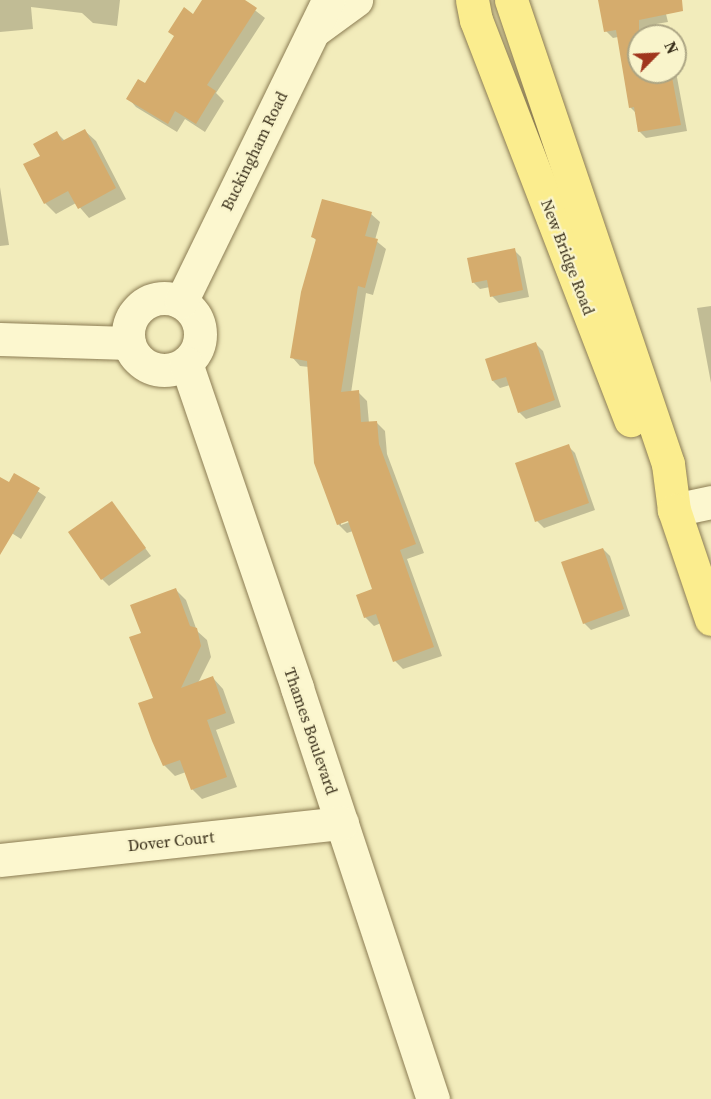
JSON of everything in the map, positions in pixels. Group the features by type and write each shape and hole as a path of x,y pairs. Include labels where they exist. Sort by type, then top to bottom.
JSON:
{"main road":[{"name":"New Bridge Road","path":"511,0 668,464 674,510 711,619"},
{"name":"New Bridge Road","path":"469,7 650,470 674,510"}],"street":[{"name":"Buckingham Road","path":"181,302 328,0"},
{"path":"312,33 356,0"},
{"path":"165,297 181,302 196,316 200,328 197,350 186,363 170,370 147,367 138,360 129,343 128,326 132,315 141,305 152,299 165,297"},
{"path":"0,339 129,343"},
{"name":"Thames Boulevard","path":"186,363 433,1099"},
{"path":"674,510 711,502"},
{"name":"Dover Court","path":"0,860 342,823"}],"building":[{"path":"202,0 245,0 257,8 207,85 216,91 196,124 175,111 168,124 126,99 138,79 145,83 174,36 168,32 184,7 193,14"},
{"path":"598,0 682,0 683,11 639,20 639,24 627,24 627,84 673,84 681,125 638,132 634,107 629,108 616,30 604,32"},
{"path":"85,129 116,188 78,209 68,191 44,204 23,164 40,156 33,144 57,131 62,141"},
{"path":"322,199 372,212 365,236 378,239 365,288 358,286 341,392 359,390 361,422 377,421 379,444 416,544 400,550 434,647 393,662 376,614 364,618 356,595 372,589 348,521 337,525 314,463 307,361 290,358 301,292 316,239 311,237"},
{"path":"515,248 523,290 490,297 487,280 472,283 467,258"},
{"path":"536,342 555,400 518,413 506,377 492,381 485,359"},
{"path":"569,444 589,503 535,522 515,463"},
{"path":"14,473 40,488 0,555 0,477 9,482"},
{"path":"112,501 146,548 101,580 68,532"},
{"path":"603,548 624,609 583,624 561,562"},
{"path":"176,588 190,626 197,628 201,646 181,688 213,676 226,713 207,720 227,777 191,790 180,760 163,766 152,741 138,703 153,698 129,637 141,633 130,605"}]}
